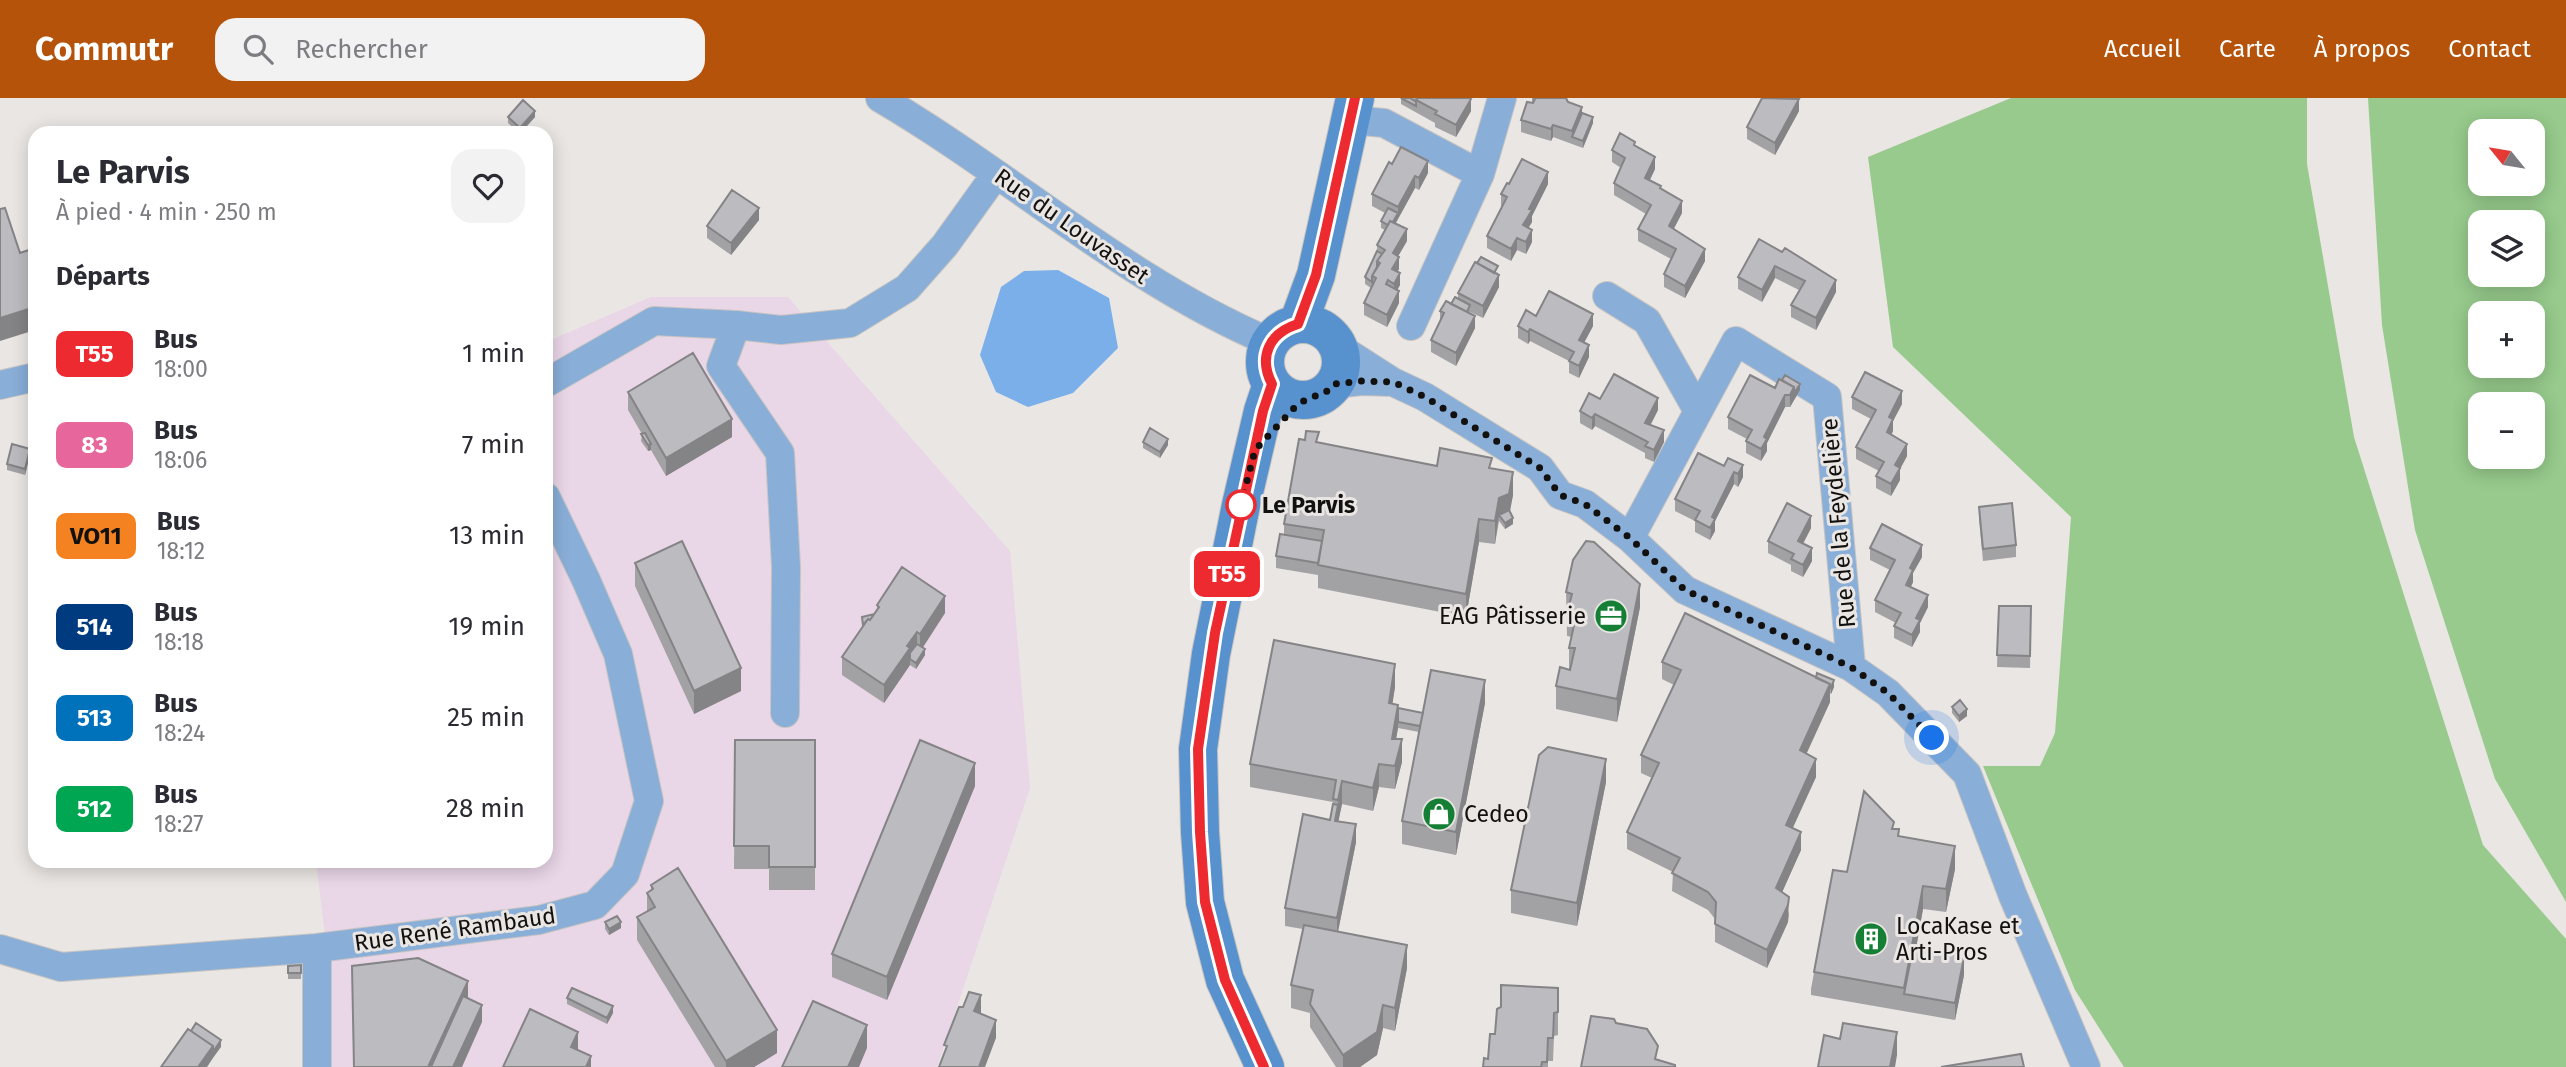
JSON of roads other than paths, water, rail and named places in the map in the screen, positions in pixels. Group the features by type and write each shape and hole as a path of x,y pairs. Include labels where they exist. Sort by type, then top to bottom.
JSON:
{"main road":[{"path":"1309,337 1316,275 1353,109"},
{"path":"1304,389 1265,363 1309,337"},
{"path":"1265,1067 1225,980 1205,902 1198,763 1211,654 1263,411 1340,372 1341,358 1309,337"}],"street":[{"name":"Rue du Louvasset","path":"880,98 937,131 1156,284 1235,328 1309,337 1425,397 1540,468 1560,495 1585,504 1630,538 1685,590 1851,667 1888,693 1967,774 2013,896 2086,1067"},
{"path":"1411,326 1480,174 1502,98"},
{"path":"1353,109 1480,174"},
{"path":"553,379 654,321 781,330 850,323 907,288 945,245 996,174"},
{"path":"1607,296 1647,321 1698,411"},
{"path":"736,325 721,366 780,453 786,567 785,713"},
{"name":"Rue de la Feydelière","path":"1630,538 1736,341 1827,397 1851,667"},
{"path":"0,385 28,379"},
{"path":"1304,389 1362,381 1393,382"},
{"name":"Rue René Rambaud","path":"0,949 61,967 317,948 539,920 595,905 625,874 649,801 618,654 553,512"},
{"path":"317,948 317,1067"}],"water":[{"path":"1058,270 1109,298 1118,348 1073,393 1028,407 996,392 980,355 1001,287 1024,271"}],"place":[{"name":"Le Parvis","path":"1241,505"},
{"name":"EAG Pâtisserie","path":"1611,616"},
{"name":"Cedeo","path":"1439,814"},
{"name":"LocaKase et Arti-Pros","path":"1871,939"}]}
